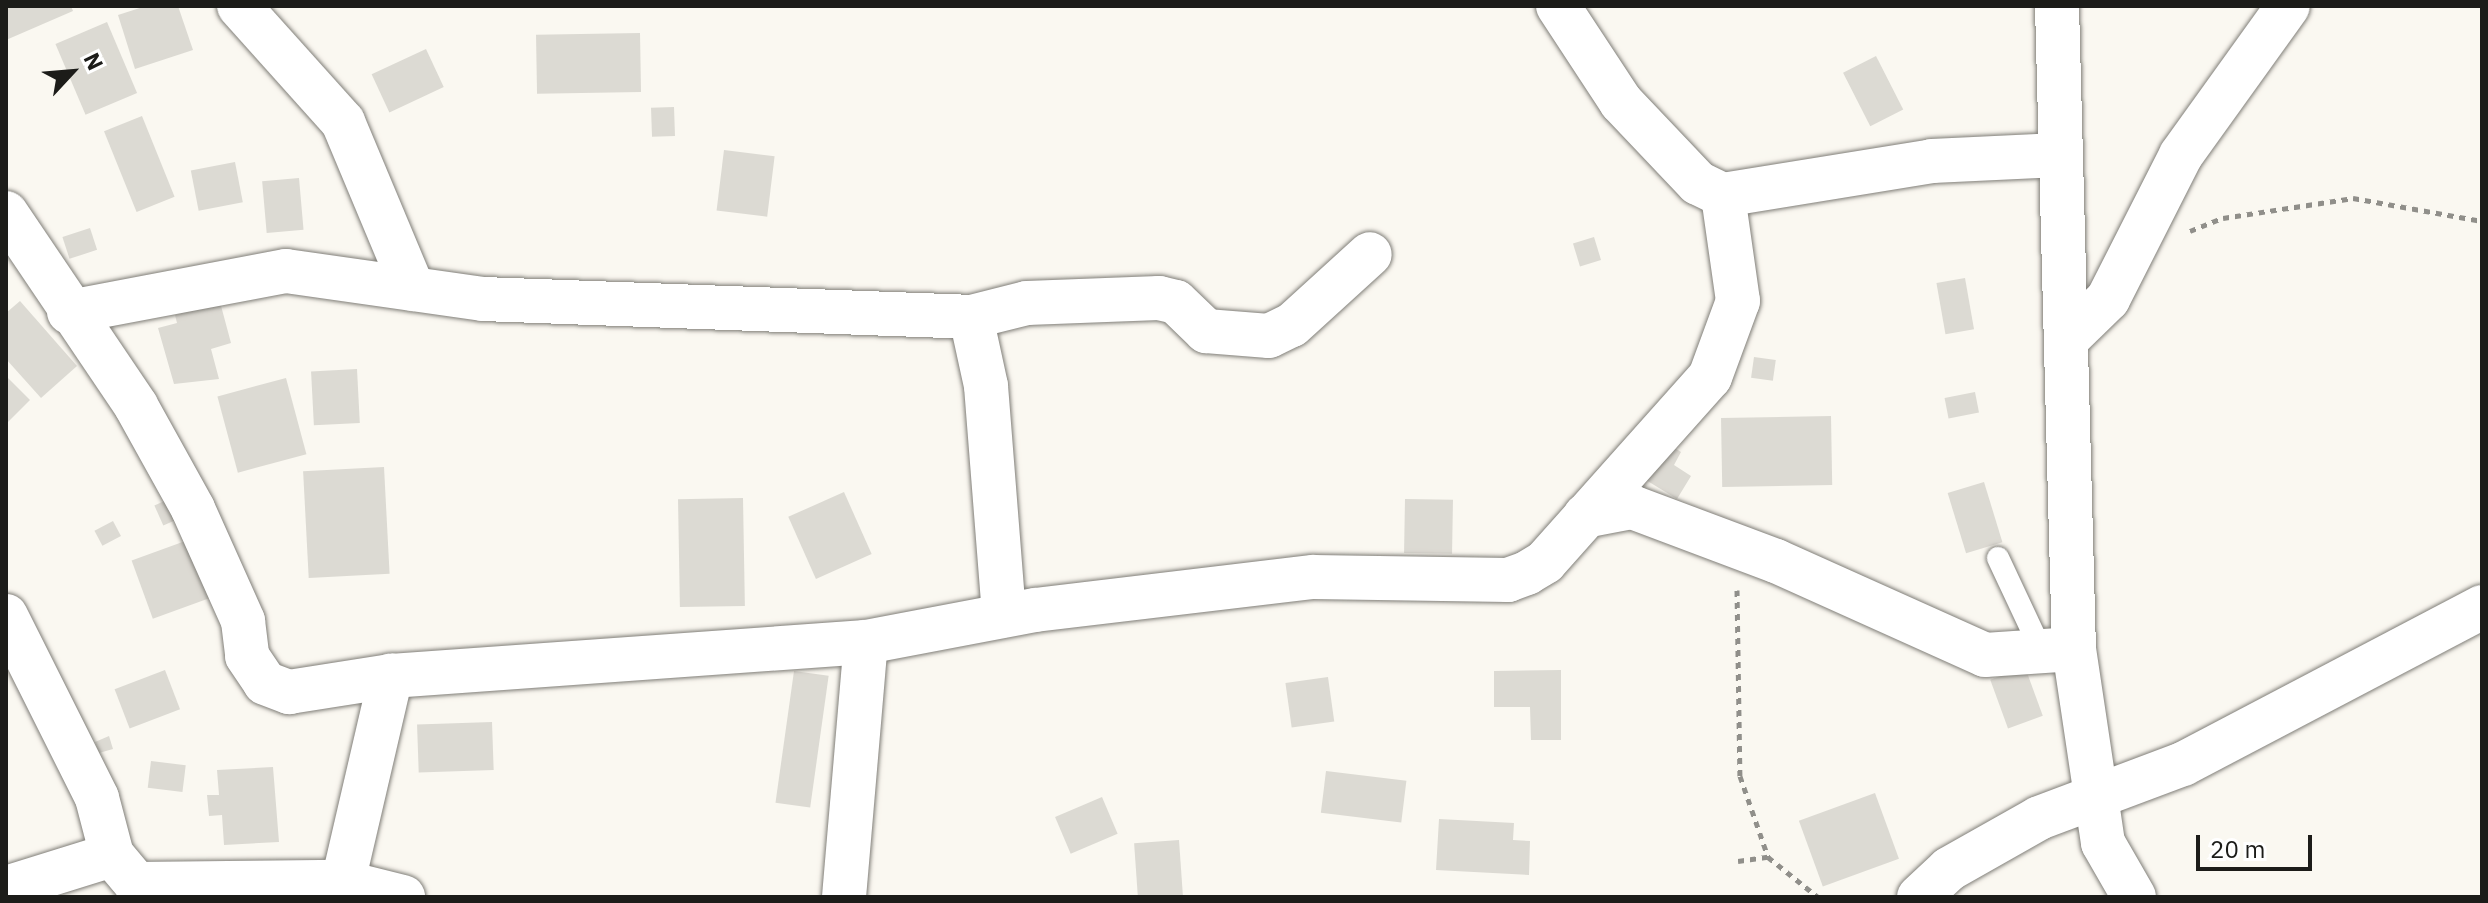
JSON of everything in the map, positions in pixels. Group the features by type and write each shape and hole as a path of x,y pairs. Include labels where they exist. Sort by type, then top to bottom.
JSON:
{"street":[{"path":"239,6 343,122 413,289"},
{"path":"1558,6 1621,102 1698,183 1723,195 1918,163 2059,155"},
{"path":"2057,6 2059,155 2068,338 2058,651 2103,843 2134,897"},
{"path":"2068,338 2108,299 2181,155 2288,6"},
{"path":"6,213 69,312 136,406 193,509 243,621 247,656 265,683 289,692 391,676 866,642 1004,615 1313,577 1508,580 1545,562 1710,377 1731,336 1738,301 1723,195"},
{"path":"69,312 286,271 483,299 971,317 1027,303 1159,298 1176,302 1206,331 1269,336 1292,325 1370,254"},
{"path":"971,317 986,386 1004,615"},
{"path":"1585,516 1632,507 1722,540 1985,655 2058,651"},
{"path":"1919,897 1949,869 2039,818 2223,745 2482,607"},
{"path":"6,616 97,798 112,855 136,884 337,889 403,897"},
{"path":"844,897 866,642"},
{"path":"337,889 391,676"},
{"path":"6,888 112,855"}],"lane":[{"path":"1998,558 2058,651"}],"path":[{"path":"2182,234 2223,218 2353,198 2482,221"},
{"path":"1722,540 1736,571 1740,776 1768,857 1818,897"},
{"path":"1738,861 1768,857"}],"building":[{"path":"6,6 71,6 73,11 6,40"},
{"path":"146,6 178,6 193,50 135,69 118,15"},
{"path":"107,22 137,93 86,115 55,44"},
{"path":"640,33 641,92 537,94 536,35"},
{"path":"426,49 444,87 389,112 372,74"},
{"path":"1876,56 1903,109 1870,126 1843,73"},
{"path":"674,107 675,136 652,137 651,108"},
{"path":"142,116 175,197 137,212 104,131"},
{"path":"724,150 775,156 767,217 717,211"},
{"path":"235,162 243,202 199,211 191,171"},
{"path":"299,178 304,230 267,233 262,181"},
{"path":"90,228 97,250 70,259 62,237"},
{"path":"1594,237 1601,260 1580,266 1573,243"},
{"path":"1965,278 1974,329 1945,334 1936,283"},
{"path":"20,301 77,366 41,398 6,359 6,313"},
{"path":"220,302 231,343 211,349 219,379 174,384 158,328 177,323 175,315"},
{"path":"1754,357 1776,360 1773,381 1751,378"},
{"path":"357,369 360,423 314,425 311,371"},
{"path":"6,376 30,400 6,424"},
{"path":"286,378 306,454 238,473 217,396"},
{"path":"1975,392 1979,413 1949,419 1945,398"},
{"path":"1831,416 1832,485 1722,487 1721,418"},
{"path":"1662,440 1681,452 1674,465 1691,476 1677,499 1641,477"},
{"path":"384,467 390,574 309,578 303,471"},
{"path":"1984,482 2002,542 1966,553 1948,493"},
{"path":"844,492 872,554 816,579 788,517"},
{"path":"743,498 745,606 680,607 678,499"},
{"path":"169,499 178,519 163,526 154,506"},
{"path":"1405,499 1453,500 1452,554 1404,553"},
{"path":"113,521 121,536 102,546 94,531"},
{"path":"188,540 209,598 153,619 132,561"},
{"path":"2025,667 2043,716 2008,729 1990,680"},
{"path":"165,670 180,709 130,729 115,689"},
{"path":"1561,670 1561,740 1531,740 1530,707 1494,707 1494,671"},
{"path":"794,671 829,676 810,808 775,803"},
{"path":"1328,677 1334,722 1292,728 1285,683"},
{"path":"492,722 494,770 419,773 417,725"},
{"path":"109,736 113,749 99,753 95,742"},
{"path":"151,761 186,765 182,792 148,788"},
{"path":"273,767 279,842 224,845 222,815 209,816 207,795 219,795 217,770"},
{"path":"1326,771 1406,781 1401,823 1321,813"},
{"path":"1875,793 1899,859 1823,886 1799,821"},
{"path":"1102,797 1118,834 1071,854 1055,817"},
{"path":"1439,819 1514,823 1513,840 1530,841 1529,875 1436,870"},
{"path":"1179,840 1183,897 1138,897 1134,843"}]}
